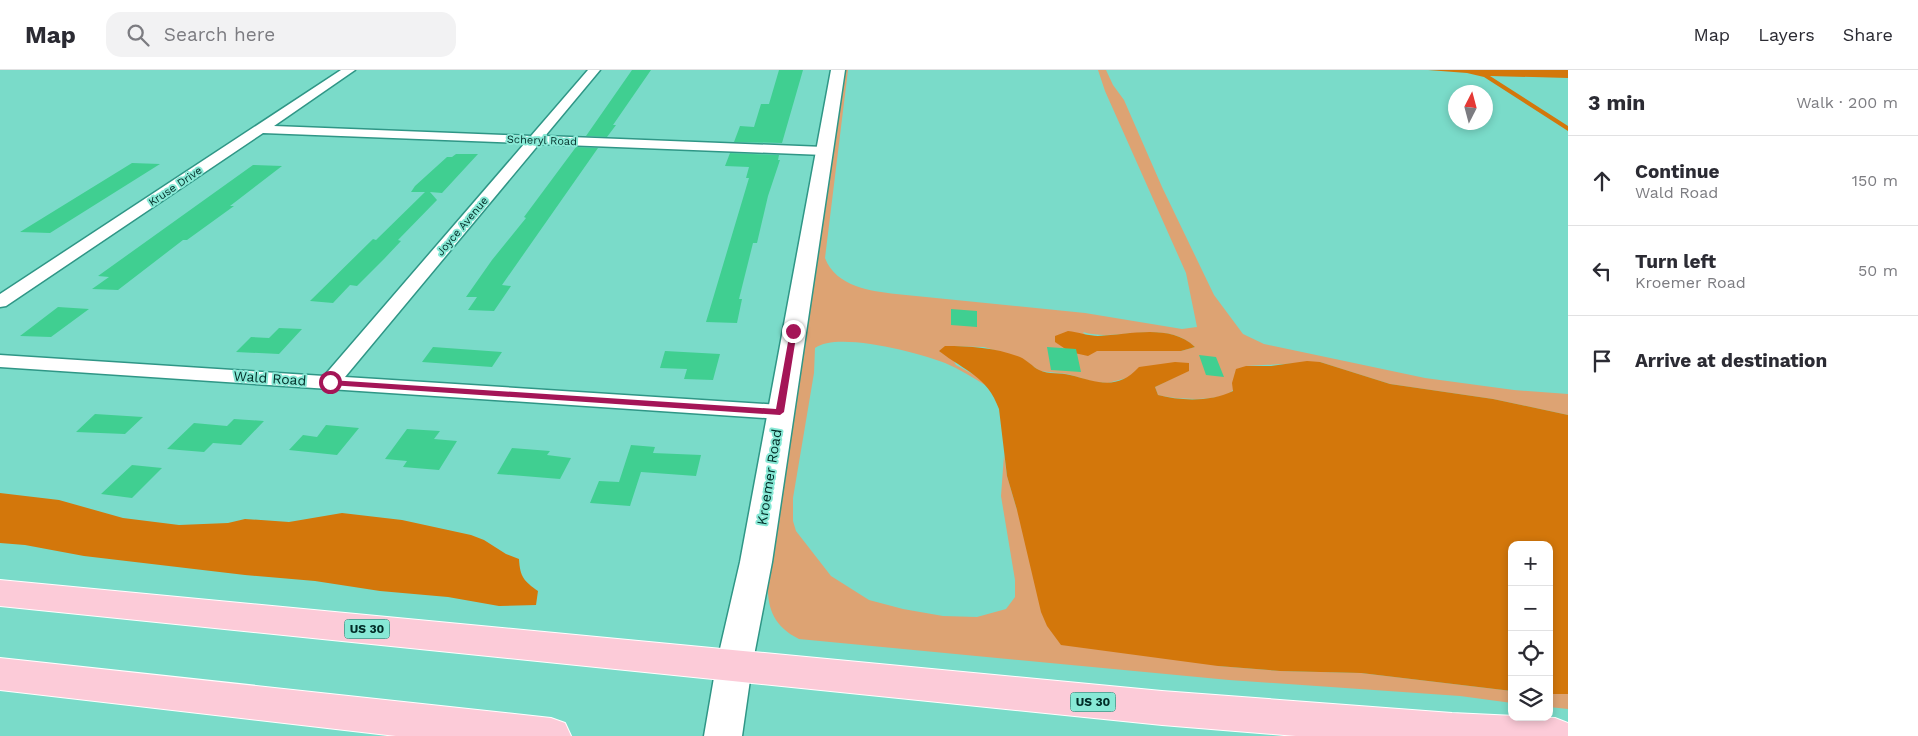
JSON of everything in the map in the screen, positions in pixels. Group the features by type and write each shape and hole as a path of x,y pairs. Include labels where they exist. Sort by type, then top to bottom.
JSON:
{"highway":[{"name":"US 30","path":"0,593 1162,708 1452,731 1554,736"},
{"path":"0,674 551,736"}],"street":[{"name":"Kruse Drive","path":"0,302 349,70"},
{"name":"Joyce Avenue","path":"330,382 594,70"},
{"name":"Kroemer Road","path":"723,736 734,666 756,562 838,70"},
{"name":"Scheryl Road","path":"260,129 824,150"},
{"name":"Wald Road","path":"0,361 780,412"}],"shaded area":[{"path":"844,70 848,70 825,258 830,268 837,275 855,286 896,294 1085,313 1182,329 1197,327 1186,273 1105,91 1098,70 1106,70 1113,85 1124,100 1162,187 1214,295 1243,334 1264,344 1425,378 1514,390 1568,394 1568,415 1493,399 1390,384 1320,362 1246,366 1235,388 1227,394 1219,397 1185,399 1158,395 1155,387 1183,373 1130,377 1108,383 1094,382 1068,374 1040,371 1021,358 984,347 945,346 956,365 978,377 985,385 945,363 899,349 879,345 841,342 826,343 815,348 814,373 793,498 793,521 796,531 831,576 869,600 903,609 943,616 977,617 1006,609 1015,597 1015,580 1001,496 1004,455 1007,476 1017,510 1218,666 1280,671 1361,673 1508,691 1508,702 1460,696 1229,680 799,639 785,630 776,620 770,608 768,581","holes":["1083,332 1111,335 1155,332 1183,338 1195,347 1181,351 1097,351"]},
{"path":"1428,70 1568,70 1568,78 1490,76 1568,126 1568,131 1484,77 1467,73"},
{"path":"1068,331 1098,336 1149,332 1161,333 1173,335 1195,347 1181,351 1097,351 1088,356 1070,352 1055,342 1055,336"},
{"path":"945,346 974,347 1002,351 1020,357 1043,372 1066,374 1107,383 1115,382 1131,375 1139,367 1175,362 1189,363 1189,371 1155,387 1158,395 1196,399 1216,397 1233,391 1232,383 1236,369 1246,366 1271,366 1307,361 1320,362 1390,384 1493,399 1568,415 1568,694 1553,694 1553,541 1508,541 1508,691 1361,673 1280,671 1218,666 1061,645 1047,626 1041,612 1007,476 999,409 982,381 939,351"},
{"path":"0,493 59,500 123,518 179,525 228,523 245,519 289,522 342,513 402,520 471,535 519,559 520,570 524,578 538,591 536,605 499,606 448,597 380,591 315,581 245,575 84,556 25,545 0,543"},
{"path":"1553,694 1568,694 1568,709 1553,707"}],"building":[{"path":"632,70 651,70 613,125 616,125 607,137 586,136"},
{"path":"779,70 803,70 782,143 734,142 740,126 754,127 761,104 769,104"},
{"path":"576,147 598,148 502,285 511,286 494,311 468,310 477,297 466,297 492,260 526,218 524,217"},
{"path":"730,153 779,155 778,160 780,160 768,196 757,243 753,243 739,299 742,299 737,323 706,322 749,178 746,178 749,167 725,166"},
{"path":"456,154 478,154 442,193 430,192 437,200 398,240 401,241 384,259 357,286 350,285 333,303 310,301 373,239 376,240 425,192 411,192 415,186 447,157 452,157"},
{"path":"132,163 160,164 50,233 20,232"},
{"path":"253,165 282,166 230,206 234,206 187,240 183,240 118,290 92,289 109,277 98,276"},
{"path":"58,307 89,309 51,337 20,336"},
{"path":"951,309 977,311 977,327 951,325"},
{"path":"279,328 302,329 279,354 236,352 251,337 269,338"},
{"path":"433,347 502,352 492,367 422,362"},
{"path":"1047,347 1076,349 1081,372 1051,370"},
{"path":"665,351 720,354 713,380 684,379 687,369 660,368"},
{"path":"1199,355 1216,357 1224,377 1206,375"},
{"path":"95,414 143,417 125,434 76,432"},
{"path":"234,419 264,421 241,445 213,443 204,452 167,449 194,423 227,426"},
{"path":"326,425 359,428 337,455 289,450 303,435 317,437"},
{"path":"407,429 440,431 434,439 457,441 439,470 403,467 407,461 385,459"},
{"path":"631,445 655,447 653,453 701,455 696,476 641,472 630,506 590,503 599,481 619,482"},
{"path":"512,448 550,451 547,455 571,458 560,479 497,474"},
{"path":"132,465 162,468 132,498 101,494"}],"route":[{"path":"330,382 780,412 793,331"}]}
